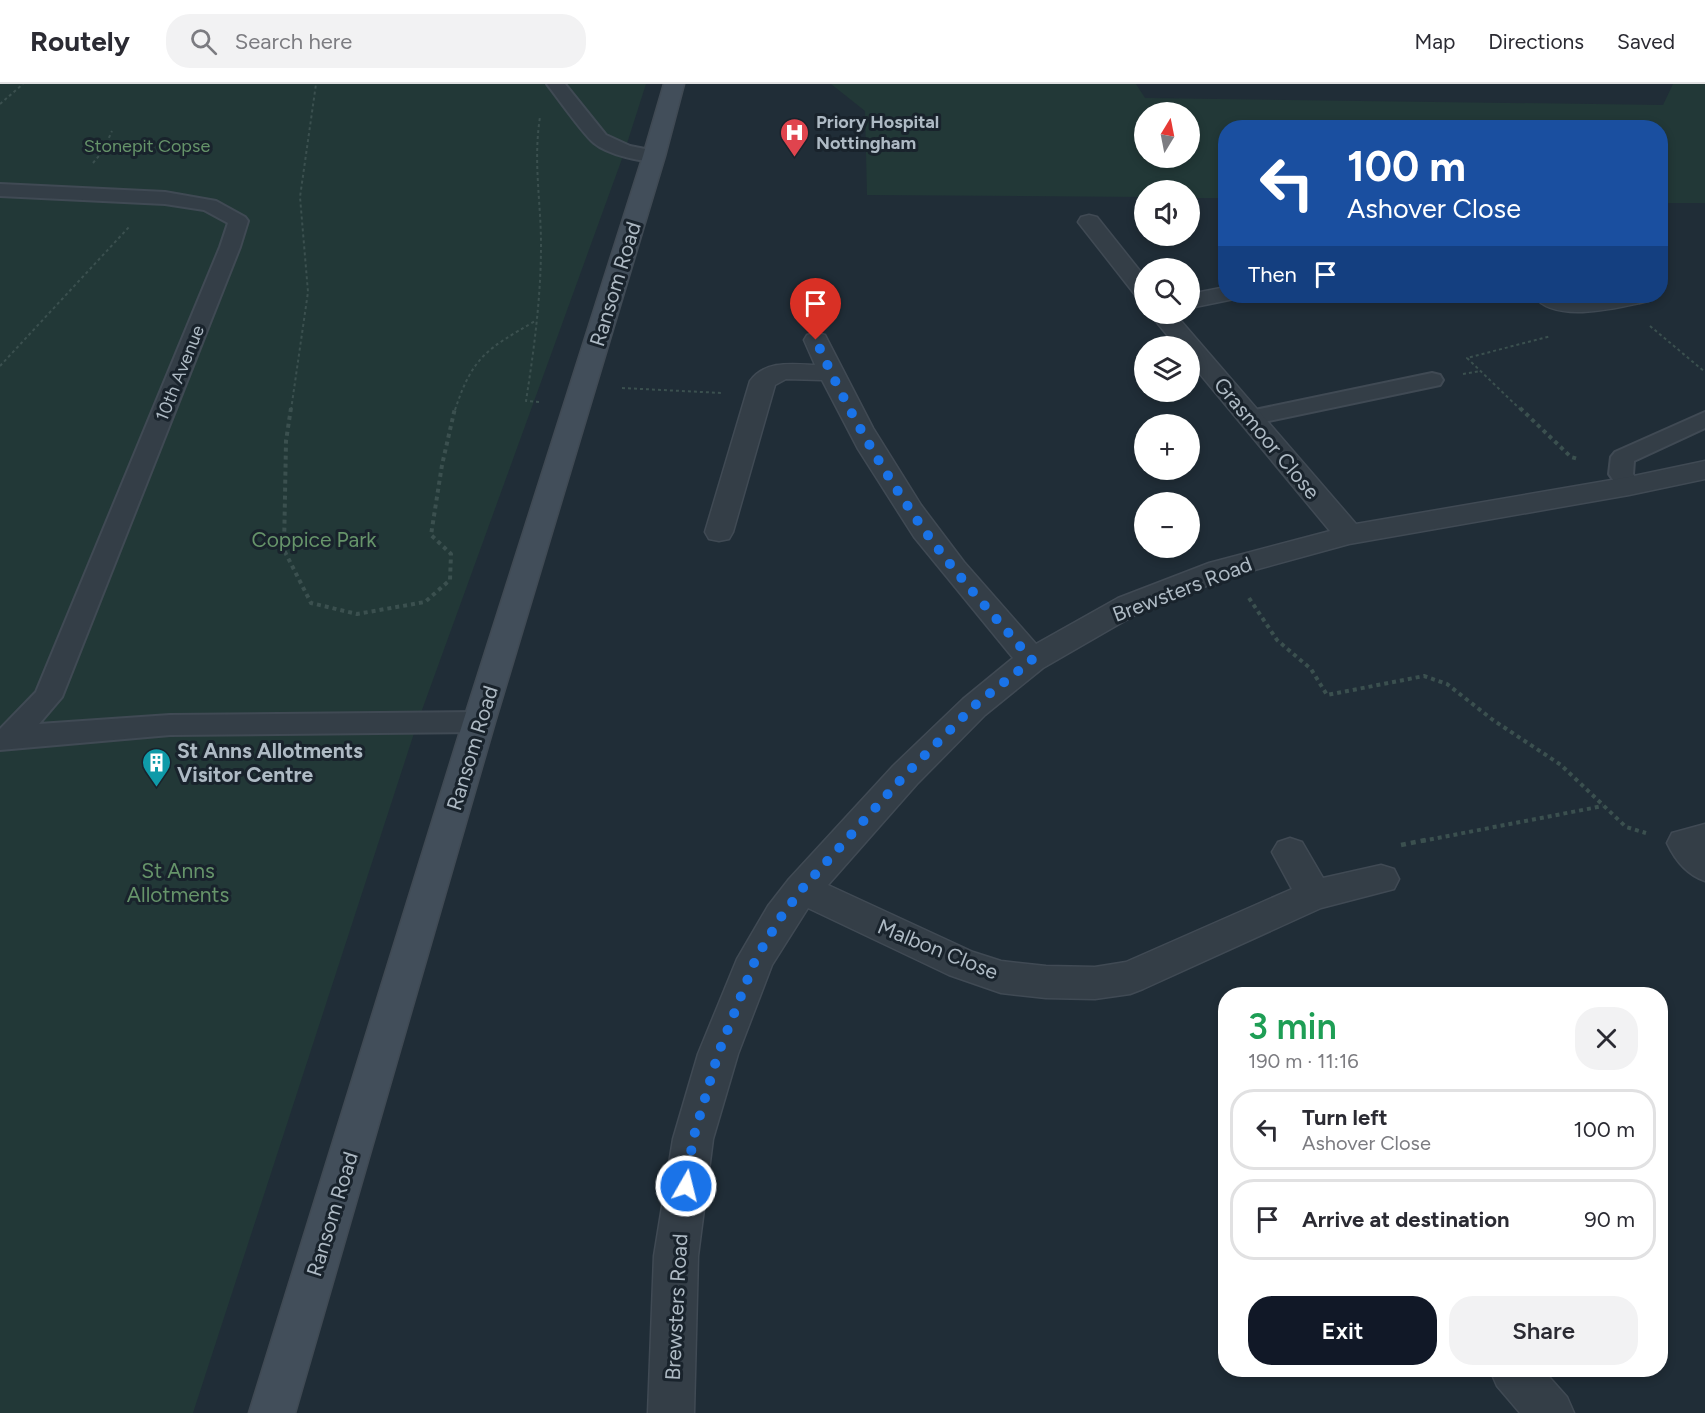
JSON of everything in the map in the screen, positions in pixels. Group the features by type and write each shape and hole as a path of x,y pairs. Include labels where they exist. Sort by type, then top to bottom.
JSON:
{"street":[{"name":"Ransom Road","path":"272,1413 479,722 581,395 674,84"},
{"path":"1089,222 1134,278"},
{"path":"1200,299 1218,296"},
{"path":"1565,303 1584,305 1596,303"},
{"name":"Grasmoor Close","path":"1170,324 1349,535"},
{"path":"816,340 831,373 888,477 912,513 952,566 1032,660"},
{"path":"719,532 763,381 781,371 831,373"},
{"name":"Brewsters Road","path":"671,1413 676,1256 693,1139 718,1054 756,958 802,889 913,767 974,706 1032,660 1129,605 1229,567 1349,535 1625,480 1705,470"},
{"path":"1290,852 1314,895"},
{"name":"Malbon Close","path":"802,889 962,964 1001,977 1046,982 1095,983 1130,978 1314,895 1381,879"},
{"path":"1519,1377 1551,1413"}],"lane":[{"path":"556,84 600,140 624,150 654,156"},
{"name":"10th Avenue","path":"0,190 156,198 209,205 238,221 230,247 48,697 5,739"},
{"path":"1250,418 1432,380"},
{"path":"1625,480 1623,457 1705,420"},
{"path":"5,739 170,725 479,722"}],"path":[{"path":"0,104 23,84"},
{"path":"316,84 300,197 308,292 286,441 284,550 311,603 357,614 424,602 450,580 452,554 431,535 451,426 464,382 484,354 535,321"},
{"path":"540,116 536,143 536,177 541,245 526,401 581,395 759,394"},
{"path":"87,169 103,151 112,130"},
{"path":"0,366 156,198"},
{"path":"1584,305 1589,327 1467,358 1571,457 1625,480"},
{"path":"1653,328 1705,372"},
{"path":"1463,374 1481,371"},
{"path":"1229,567 1277,640 1311,669 1327,695 1424,676 1447,684 1493,720 1562,765 1626,828 1698,849"},
{"path":"1381,879 1371,851 1604,806"}],"green space":[{"name":"St Anns Allotments","path":"0,84 646,84 623,156 418,721 193,1413 0,1413"},
{"path":"831,84 1136,84 1145,98 1663,105 1673,84 1705,84 1705,203 1668,203 1668,120 1218,120 1218,198 1200,198 1200,180 1134,180 1134,197 867,195 865,111"}],"place":[{"name":"Priory Hospital Nottingham","path":"795,158"},
{"name":"St Anns Allotments Visitor Centre","path":"156,788"}],"route":[{"path":"686,1186 693,1139 718,1054 756,958 781,917 802,889 905,775 974,706 1032,660 952,566 912,513 888,477 831,373 816,340"}],"park label":[{"name":"Stonepit Copse","path":"147,146"},
{"name":"Coppice Park","path":"314,539"}]}
